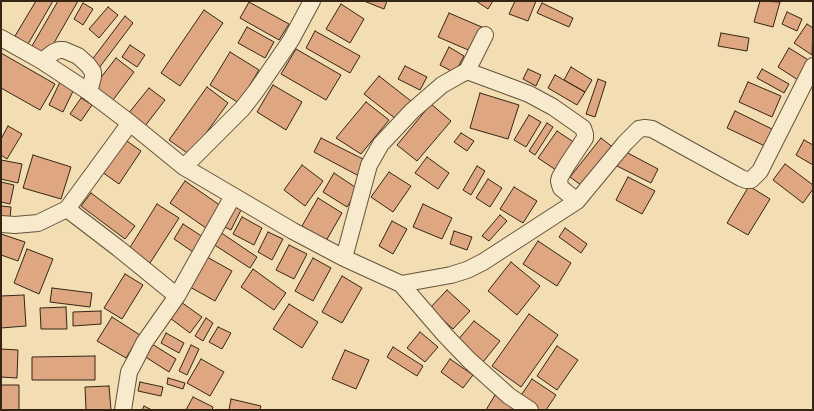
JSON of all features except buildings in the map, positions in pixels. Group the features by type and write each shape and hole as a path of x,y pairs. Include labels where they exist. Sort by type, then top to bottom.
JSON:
{"street":[{"path":"184,167 242,109 291,40 312,1"},
{"path":"344,258 369,165 381,144 412,110 442,85 467,71 485,34"},
{"path":"1,38 42,61 89,92 184,167 293,231 344,258 401,284 468,360 509,396 530,410"},
{"path":"42,61 59,50 64,50 78,56 93,72 89,92"},
{"path":"401,284 450,275 467,270 483,262 577,201 639,129 652,129 742,178 751,180 760,171 813,66"},
{"path":"467,71 529,94 582,128 585,138 566,165 559,181 561,188 577,201"},
{"path":"1,224 15,225 38,223 67,209 130,123"},
{"path":"123,410 129,372 144,343 177,296 233,196"},
{"path":"67,209 177,296"}]}
